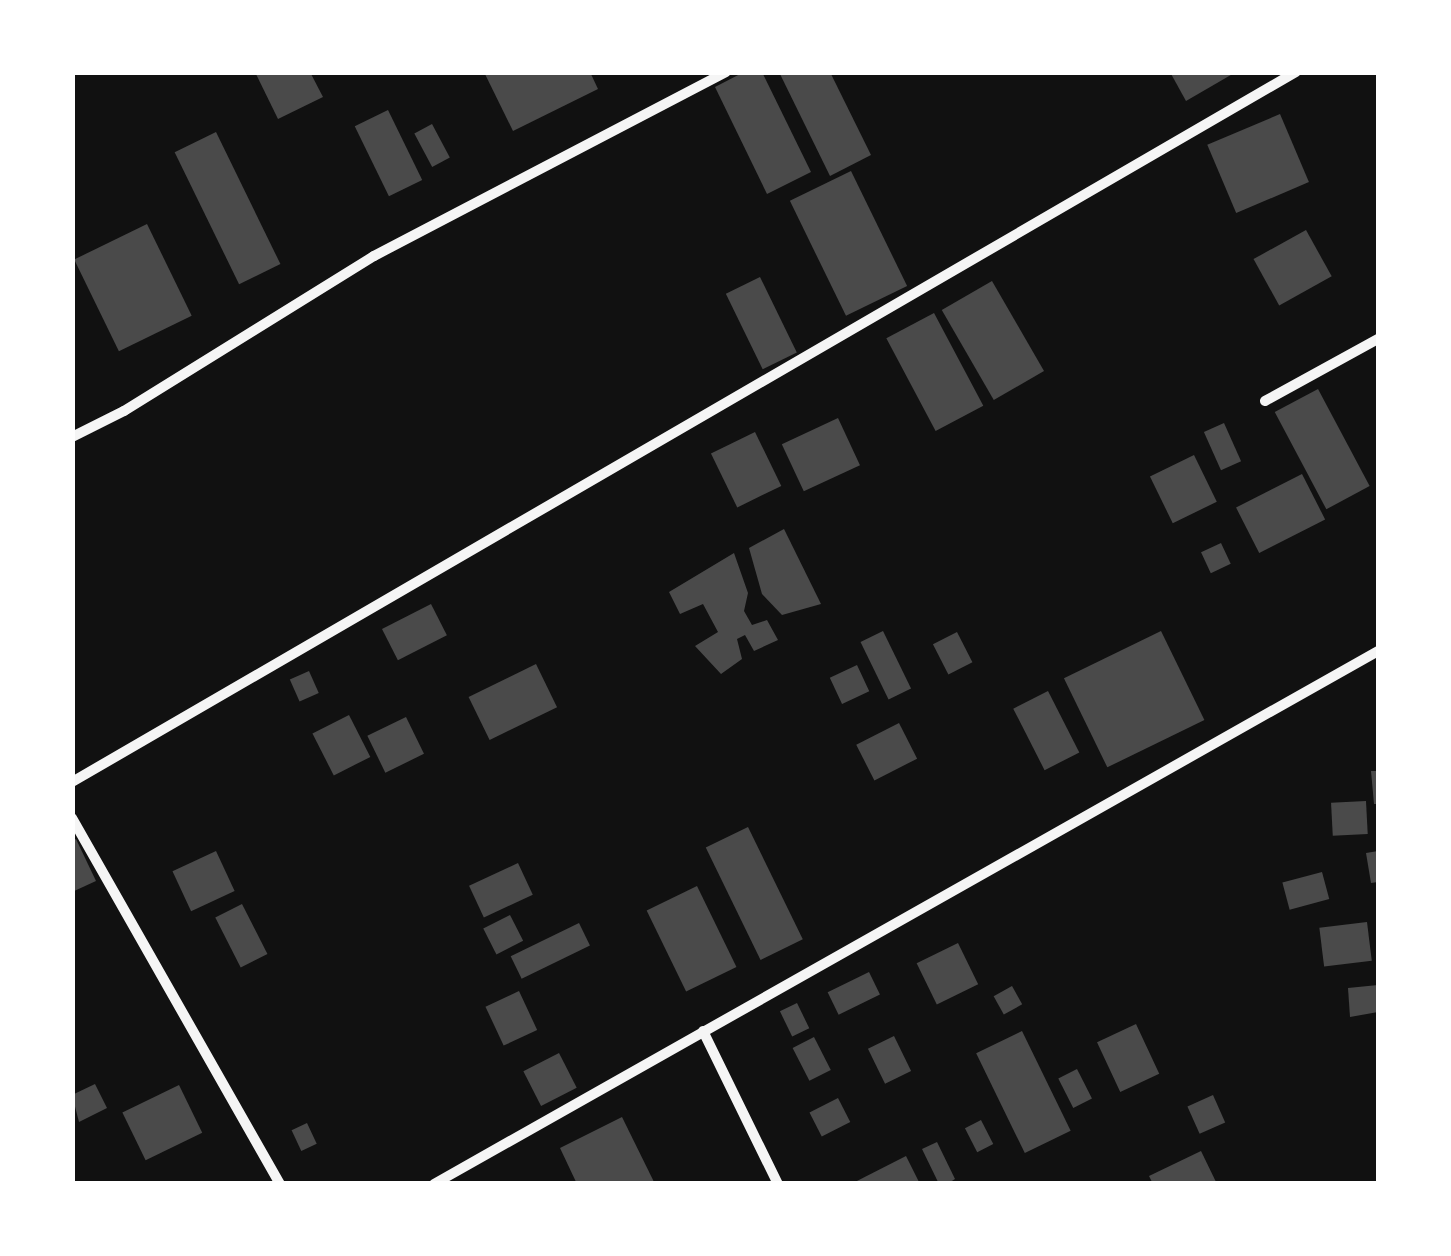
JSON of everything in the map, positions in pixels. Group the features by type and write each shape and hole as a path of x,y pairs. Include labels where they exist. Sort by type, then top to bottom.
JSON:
{"street":[{"path":"72,436 124,411 374,256 726,72"},
{"path":"72,782 1296,72"},
{"path":"1265,401 1378,339"},
{"path":"434,1184 1378,651"},
{"path":"72,818 280,1184"},
{"path":"703,1031 778,1184"}],"building":[{"path":"255,72 310,72 323,97 278,119"},
{"path":"484,72 590,72 598,89 513,131"},
{"path":"744,72 762,72 811,172 767,194 715,87"},
{"path":"830,72 871,155 830,176 780,74"},
{"path":"1170,72 1236,72 1186,101"},
{"path":"388,110 422,180 389,196 355,126"},
{"path":"1280,114 1309,182 1236,213 1207,145"},
{"path":"432,124 450,158 432,167 414,133"},
{"path":"216,132 280,264 239,284 175,152"},
{"path":"851,171 907,286 846,316 790,201"},
{"path":"147,224 192,316 119,351 74,260"},
{"path":"1306,230 1332,276 1279,305 1254,259"},
{"path":"760,277 797,352 763,369 726,294"},
{"path":"992,281 1044,371 994,400 942,310"},
{"path":"934,313 983,406 936,431 886,338"},
{"path":"1318,389 1370,486 1326,509 1275,412"},
{"path":"838,418 860,465 804,491 782,444"},
{"path":"1224,423 1241,461 1221,470 1204,432"},
{"path":"755,432 781,486 737,507 711,453"},
{"path":"1194,455 1217,502 1173,523 1150,476"},
{"path":"1302,474 1325,519 1259,553 1236,508"},
{"path":"784,529 821,604 782,615 762,594 749,548"},
{"path":"1221,543 1231,564 1211,573 1201,552"},
{"path":"734,553 748,593 744,611 752,625 767,620 778,640 754,651 745,635 737,639 742,659 721,674 695,646 718,632 703,604 680,614 669,592"},
{"path":"431,604 447,635 398,660 382,629"},
{"path":"883,631 911,689 889,699 861,642"},
{"path":"1161,631 1204,720 1107,767 1064,678"},
{"path":"957,632 972,662 948,675 933,644"},
{"path":"536,664 557,707 490,740 469,697"},
{"path":"857,665 869,691 842,704 830,678"},
{"path":"309,671 319,693 300,701 290,680"},
{"path":"1048,691 1079,752 1045,770 1013,709"},
{"path":"349,715 370,757 334,775 312,734"},
{"path":"406,717 424,754 385,773 367,736"},
{"path":"899,723 917,759 874,780 856,745"},
{"path":"1371,771 1378,771 1378,804 1374,804"},
{"path":"1366,801 1368,834 1333,836 1331,803"},
{"path":"748,827 803,939 761,960 706,848"},
{"path":"76,839 96,881 72,892 72,841"},
{"path":"216,851 235,891 191,911 172,871"},
{"path":"1378,851 1378,882 1371,883 1366,853"},
{"path":"518,863 533,895 484,918 469,886"},
{"path":"1322,872 1329,899 1290,910 1282,883"},
{"path":"697,886 736,967 686,991 647,911"},
{"path":"242,904 267,954 241,968 215,918"},
{"path":"510,915 523,941 496,954 483,929"},
{"path":"1367,922 1372,961 1324,967 1319,928"},
{"path":"579,923 590,945 522,979 511,956"},
{"path":"958,943 978,984 937,1005 917,963"},
{"path":"869,972 880,994 839,1015 828,992"},
{"path":"1378,985 1378,1012 1350,1017 1348,988"},
{"path":"1012,986 1022,1004 1004,1015 994,996"},
{"path":"519,991 537,1030 504,1046 485,1007"},
{"path":"797,1003 809,1028 792,1036 780,1011"},
{"path":"1136,1024 1159,1074 1120,1092 1097,1042"},
{"path":"1022,1031 1071,1131 1025,1153 976,1053"},
{"path":"894,1036 911,1071 885,1084 868,1049"},
{"path":"814,1037 831,1070 809,1081 793,1048"},
{"path":"559,1053 577,1088 541,1106 523,1071"},
{"path":"1077,1069 1092,1098 1073,1108 1058,1079"},
{"path":"95,1084 107,1108 79,1122 72,1095"},
{"path":"179,1085 202,1133 146,1160 122,1113"},
{"path":"1213,1095 1225,1122 1200,1134 1187,1106"},
{"path":"838,1098 850,1122 822,1137 809,1113"},
{"path":"622,1117 655,1184 577,1184 560,1148"},
{"path":"981,1120 993,1144 977,1152 965,1128"},
{"path":"307,1123 317,1144 301,1151 292,1130"},
{"path":"937,1142 955,1179 947,1184 939,1184 922,1149"},
{"path":"1201,1151 1217,1184 1153,1184 1149,1176"},
{"path":"906,1156 920,1184 851,1184"}]}
